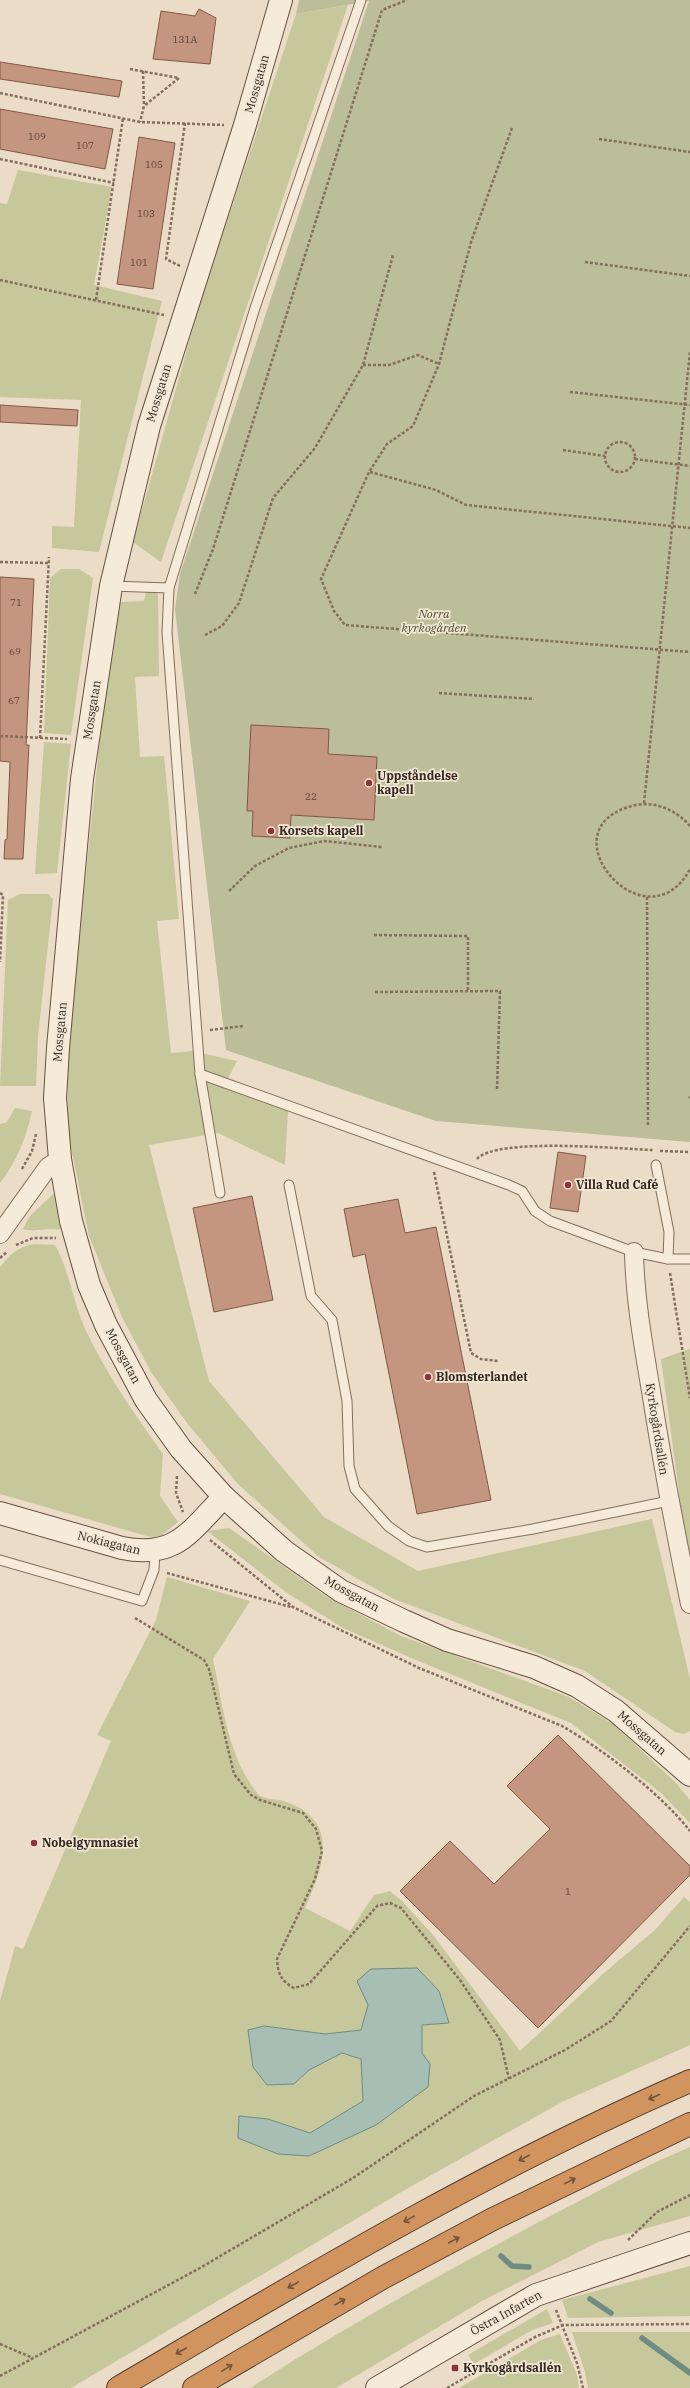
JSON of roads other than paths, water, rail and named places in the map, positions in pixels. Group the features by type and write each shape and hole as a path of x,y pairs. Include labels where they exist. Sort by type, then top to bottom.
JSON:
{"highway":[{"path":"118,2388 351,2251 452,2196 544,2148 690,2081"},
{"path":"194,2388 397,2270 493,2219 690,2124"}],"street":[{"name":"Mossgatan","path":"281,0 245,125 149,426 111,586 82,778 58,1048 55,1098 60,1159 78,1250 89,1285 106,1325 150,1406 180,1449 224,1497 284,1551 341,1591 448,1640 534,1667 577,1686 616,1711 689,1772"},
{"path":"0,1234 48,1167 60,1159"},
{"name":"Kyrkogårdsallén","path":"634,1252 635,1291 669,1500 690,1604"},
{"name":"Nokiagatan","path":"0,1512 122,1548 140,1552 155,1551 170,1547 186,1536 224,1497"},
{"name":"Östra Infarten","path":"377,2388 536,2295 690,2243"}],"lane":[{"path":"220,1194 200,1074 196,1031 167,632 169,588 255,308 361,0"},
{"path":"111,586 169,588"},
{"path":"200,1074 522,1191 535,1211 550,1221 634,1252 668,1259 690,1259"},
{"path":"656,1165 669,1232 668,1259"},
{"path":"288,1185 311,1296 332,1320 347,1401 349,1466 355,1489 388,1526 409,1541 427,1547 533,1530 669,1500"},
{"path":"0,1560 142,1602 154,1570 155,1551"}],"waterway":[{"path":"501,2256 512,2266 529,2267"},
{"path":"590,2299 611,2313"},
{"path":"642,2338 690,2373"}],"place":[{"name":"Uppståndelse kapell","path":"369,783"},
{"name":"Korsets kapell","path":"271,831"},
{"name":"Villa Rud Café","path":"568,1185"},
{"name":"Blomsterlandet","path":"428,1377"},
{"name":"Nobelgymnasiet","path":"34,1843"},
{"name":"Kyrkogårdsallén","path":"455,2368"}],"park label":[{"name":"Norra kyrkogården","path":"434,621"}]}
